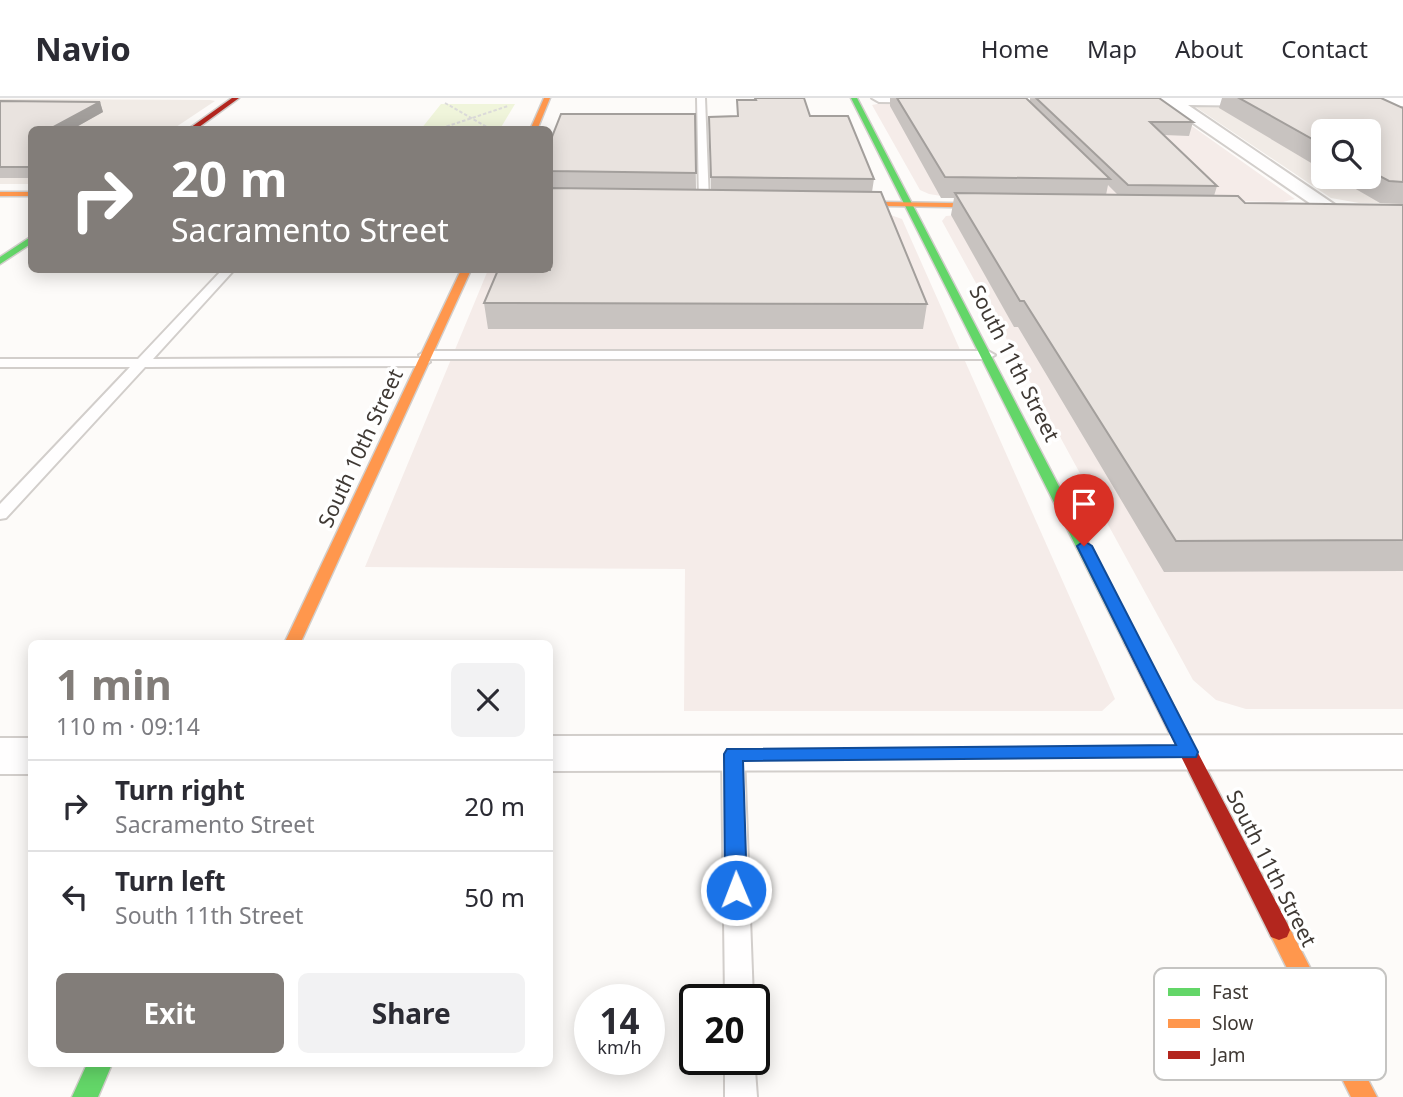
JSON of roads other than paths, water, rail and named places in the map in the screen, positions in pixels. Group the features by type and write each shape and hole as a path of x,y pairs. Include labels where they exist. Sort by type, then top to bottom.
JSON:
{"street":[{"path":"196,126 236,98"},
{"path":"535,126 547,98"},
{"name":"South 11th Street","path":"854,98 988,355 1299,968"},
{"path":"879,98 1017,102 1169,99 1290,101"},
{"path":"1169,99 1341,211"},
{"path":"1353,99 1391,118"},
{"path":"1316,101 1403,101"},
{"path":"0,194 28,194"},
{"path":"868,204 1016,206"},
{"path":"1308,210 1341,211"},
{"path":"0,261 28,242"},
{"name":"South 10th Street","path":"294,640 465,273"},
{"path":"553,754 1403,751"},
{"path":"0,756 28,756"},
{"path":"85,1097 99,1067"},
{"name":"South 11th Street","path":"1355,1080 1364,1097"}],"lane":[{"path":"701,98 704,202"},
{"path":"0,514 225,273"},
{"path":"0,363 988,355"},
{"path":"733,754 739,984"},
{"path":"740,1075 741,1097"}]}
